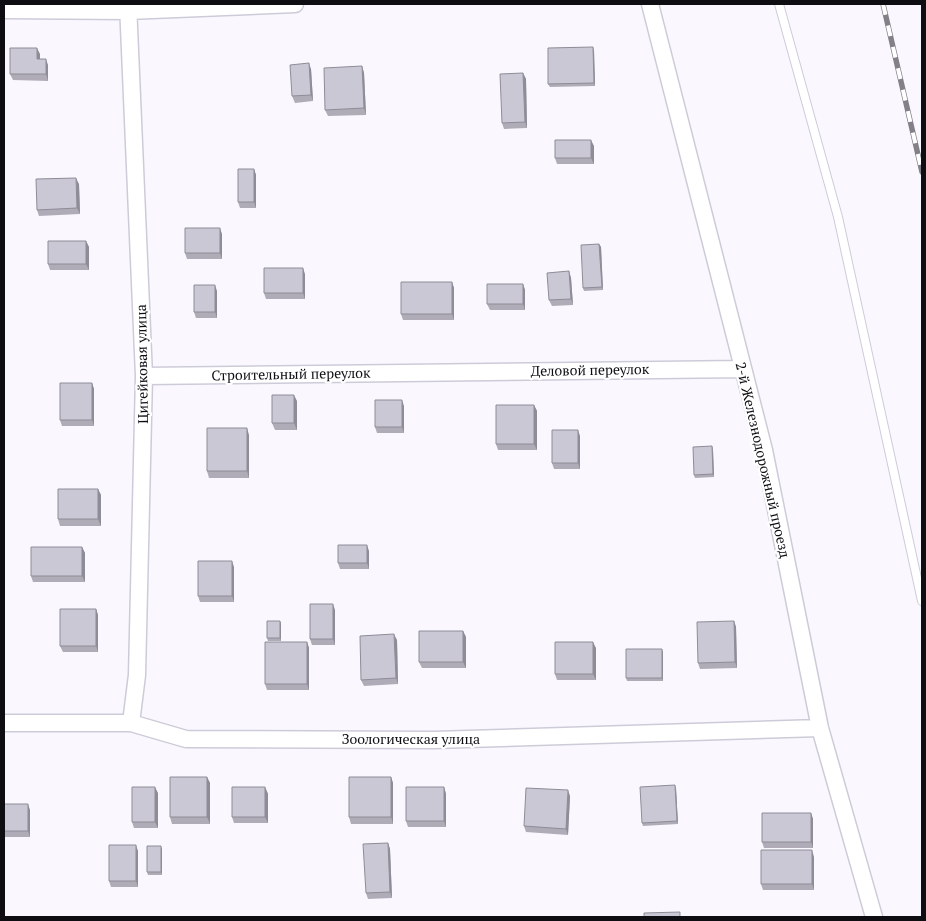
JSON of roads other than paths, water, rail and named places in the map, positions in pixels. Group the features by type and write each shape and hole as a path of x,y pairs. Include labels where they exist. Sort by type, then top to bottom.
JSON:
{"street":[{"path":"4,10 295,4"},
{"name":"2-й Железнодорожный проезд","path":"650,4 764,450 820,728 874,917"},
{"name":"Цигейковая улица","path":"128,7 144,376 137,675 131,724"},
{"name":"Деловой переулок","path":"438,373 743,369"},
{"name":"Строительный переулок","path":"144,376 438,373"},
{"name":"Зоологическая улица","path":"4,723 131,724 186,739 434,740 820,728"}],"lane":[{"path":"779,4 838,217 922,601"}],"railway":[{"path":"883,4 922,172"}]}
